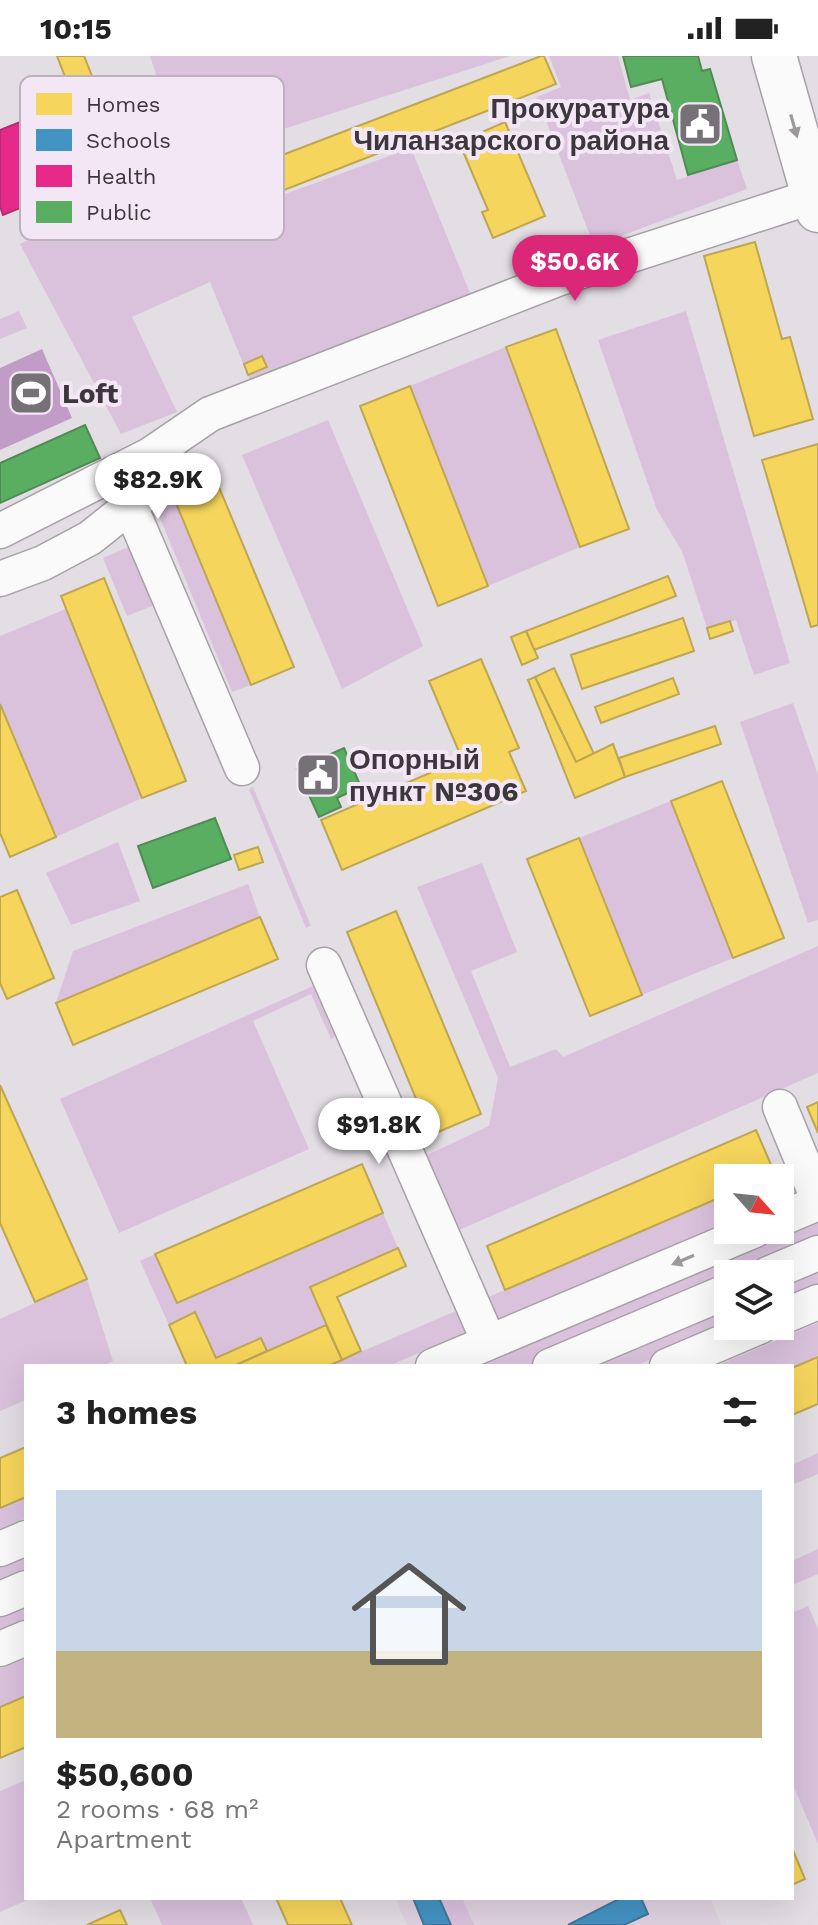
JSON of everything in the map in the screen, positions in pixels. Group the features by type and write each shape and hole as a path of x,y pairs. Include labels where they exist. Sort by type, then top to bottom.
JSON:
{"main road":[{"path":"774,56 817,200"},
{"path":"805,56 818,101"}],"street":[{"path":"0,531 150,455 210,414 320,369 560,278 817,200"},
{"path":"2,575 43,563 90,538 139,499 150,455"},
{"path":"116,473 242,768"},
{"path":"324,965 489,1342"},
{"path":"780,1107 818,1201 794,1212"},
{"path":"438,1364 722,1244"},
{"path":"794,1263 818,1253"},
{"path":"555,1364 714,1297"},
{"path":"794,1312 818,1302"},
{"path":"672,1364 728,1340"},
{"path":"0,1549 24,1539"},
{"path":"0,1599 24,1589"},
{"path":"0,1649 24,1639"}],"shaded area":[{"path":"150,56 510,56 284,129 284,76 156,76"},
{"path":"549,56 618,56 630,100 649,93 677,180 737,160 747,189 594,246 537,97 561,87"},
{"path":"411,148 472,298 251,383 210,282 132,317 177,412 121,434 20,244 29,240 284,240 284,194"},
{"path":"19,311 27,328 0,339 0,319"},
{"path":"686,311 790,663 754,675 736,620 707,628 682,551 657,510 598,340"},
{"path":"506,347 580,547 488,586 410,386"},
{"name":"Loft","path":"42,349 72,418 0,450 0,368"},
{"path":"328,420 423,646 342,689 242,455"},
{"path":"169,486 251,685 232,692 150,494"},
{"path":"133,545 157,604 127,616 103,558"},
{"path":"66,609 142,798 56,837 0,704 0,636"},
{"path":"793,703 818,775 818,920 808,923 740,722"},
{"path":"253,787 311,926 306,928 249,789"},
{"path":"671,801 733,958 642,995 579,838"},
{"path":"118,842 140,901 71,925 46,873"},
{"path":"482,863 517,952 471,971 510,1067 556,1049 563,1057 818,946 818,1073 457,1231 425,1156 489,1126 498,1078 417,887"},
{"path":"248,884 260,917 56,1003 73,951"},
{"path":"313,986 335,1037 331,1039 311,994 253,1021 309,1149 119,1233 60,1099"},
{"path":"818,1158 818,1185 794,1195 794,1167"},
{"path":"714,1200 714,1229 393,1364 333,1364"},
{"path":"383,1213 398,1248 310,1287 326,1325 267,1351 261,1338 216,1358 195,1313 169,1325 140,1261 155,1254 177,1303"},
{"path":"818,1216 818,1289 794,1299 794,1260 714,1260 752,1244 794,1244 794,1226"},
{"path":"714,1260 714,1333 640,1364 470,1364"},
{"path":"87,1279 113,1361 106,1364 24,1364 24,1401 0,1411 0,1319"},
{"path":"818,1323 818,1357 794,1367 794,1364 721,1364 778,1340 794,1340 794,1333"},
{"path":"818,1453 818,1474 794,1484 794,1464"},
{"path":"24,1498 24,1519 0,1529 0,1508"},
{"path":"818,1549 818,1574 794,1584 794,1560"},
{"path":"24,1553 24,1625 0,1635 0,1563"},
{"path":"808,1606 818,1629 818,1844 794,1787 794,1612"},
{"path":"24,1659 24,1697 0,1707 0,1669"},
{"path":"24,1781 24,1900 27,1900 0,1912 0,1791"},
{"path":"151,1900 242,1900 253,1925 162,1925"},
{"path":"396,1900 711,1900 722,1925 407,1925"},
{"path":"440,1900 463,1900 474,1925 451,1925"}],"building: Homes":[{"path":"57,56 84,56 92,76 65,76"},
{"path":"541,56 544,56 556,84 284,190 284,154"},
{"path":"505,122 545,216 493,238 482,212 488,210 459,142"},
{"path":"755,242 782,339 790,337 813,419 754,436 704,256"},
{"path":"556,329 629,529 580,547 506,347"},
{"path":"262,356 267,367 248,375 244,364"},
{"path":"410,386 488,586 438,606 360,406"},
{"path":"818,444 818,625 811,627 762,460"},
{"path":"211,468 294,667 251,685 169,486"},
{"path":"668,576 676,596 534,650 526,631"},
{"path":"104,578 186,781 142,798 61,596"},
{"path":"683,618 694,651 582,689 571,655"},
{"path":"730,621 733,631 710,639 707,628"},
{"path":"526,631 538,658 522,665 511,637"},
{"path":"481,659 519,748 509,752 526,791 342,870 321,820 462,759 429,681"},
{"path":"554,668 594,754 576,762 535,677"},
{"path":"535,677 576,762 613,744 625,777 575,798 528,680"},
{"path":"673,678 679,694 601,723 595,707"},
{"path":"0,704 56,837 10,857 0,833"},
{"path":"715,726 721,744 625,777 619,758"},
{"path":"722,781 784,938 733,958 671,801"},
{"path":"579,838 642,995 590,1016 527,859"},
{"path":"258,847 263,862 239,870 234,855"},
{"path":"17,890 54,978 7,999 0,983 0,897"},
{"path":"396,911 481,1114 431,1135 347,932"},
{"path":"260,917 278,959 73,1045 56,1003"},
{"path":"0,1085 87,1279 35,1302 0,1223"},
{"path":"818,1102 818,1133 807,1107"},
{"path":"347,1116 350,1124 342,1127 339,1119"},
{"path":"756,1130 771,1164 714,1164 714,1200 505,1290 487,1246"},
{"path":"362,1164 383,1213 177,1303 155,1254"},
{"path":"398,1248 406,1266 337,1297 361,1351 342,1360 310,1287"},
{"path":"195,1312 216,1358 261,1338 267,1351 238,1364 186,1364 169,1325"},
{"path":"326,1325 342,1360 333,1364 238,1364"},
{"path":"818,1357 818,1404 794,1414 794,1367"},
{"path":"24,1448 24,1498 0,1508 0,1458"},
{"path":"24,1697 24,1748 0,1758 0,1707"},
{"path":"794,1853 805,1879 794,1884"},
{"path":"277,1900 341,1900 352,1925 288,1925"},
{"path":"120,1910 127,1925 87,1925"}],"building: Schools":[{"path":"414,1900 440,1900 451,1925 424,1925"},
{"path":"617,1900 642,1900 648,1914 624,1925 568,1925"}],"building: Health":[{"path":"20,122 20,208 3,215 0,206 0,130"}],"building: Public":[{"name":"Прокуратура Чиланзарского района","path":"623,56 698,56 702,71 710,69 737,160 688,175 662,79 631,87"},
{"path":"85,425 100,458 0,503 0,463"},
{"path":"344,748 361,787 337,798 341,807 319,817 297,769"},
{"path":"215,818 231,859 153,888 138,846"}],"place":[{"name":"Прокуратура Чиланзарского района","path":"700,124"},
{"name":"Loft","path":"31,393"},
{"name":"Опорный пункт №306","path":"318,775"}]}
